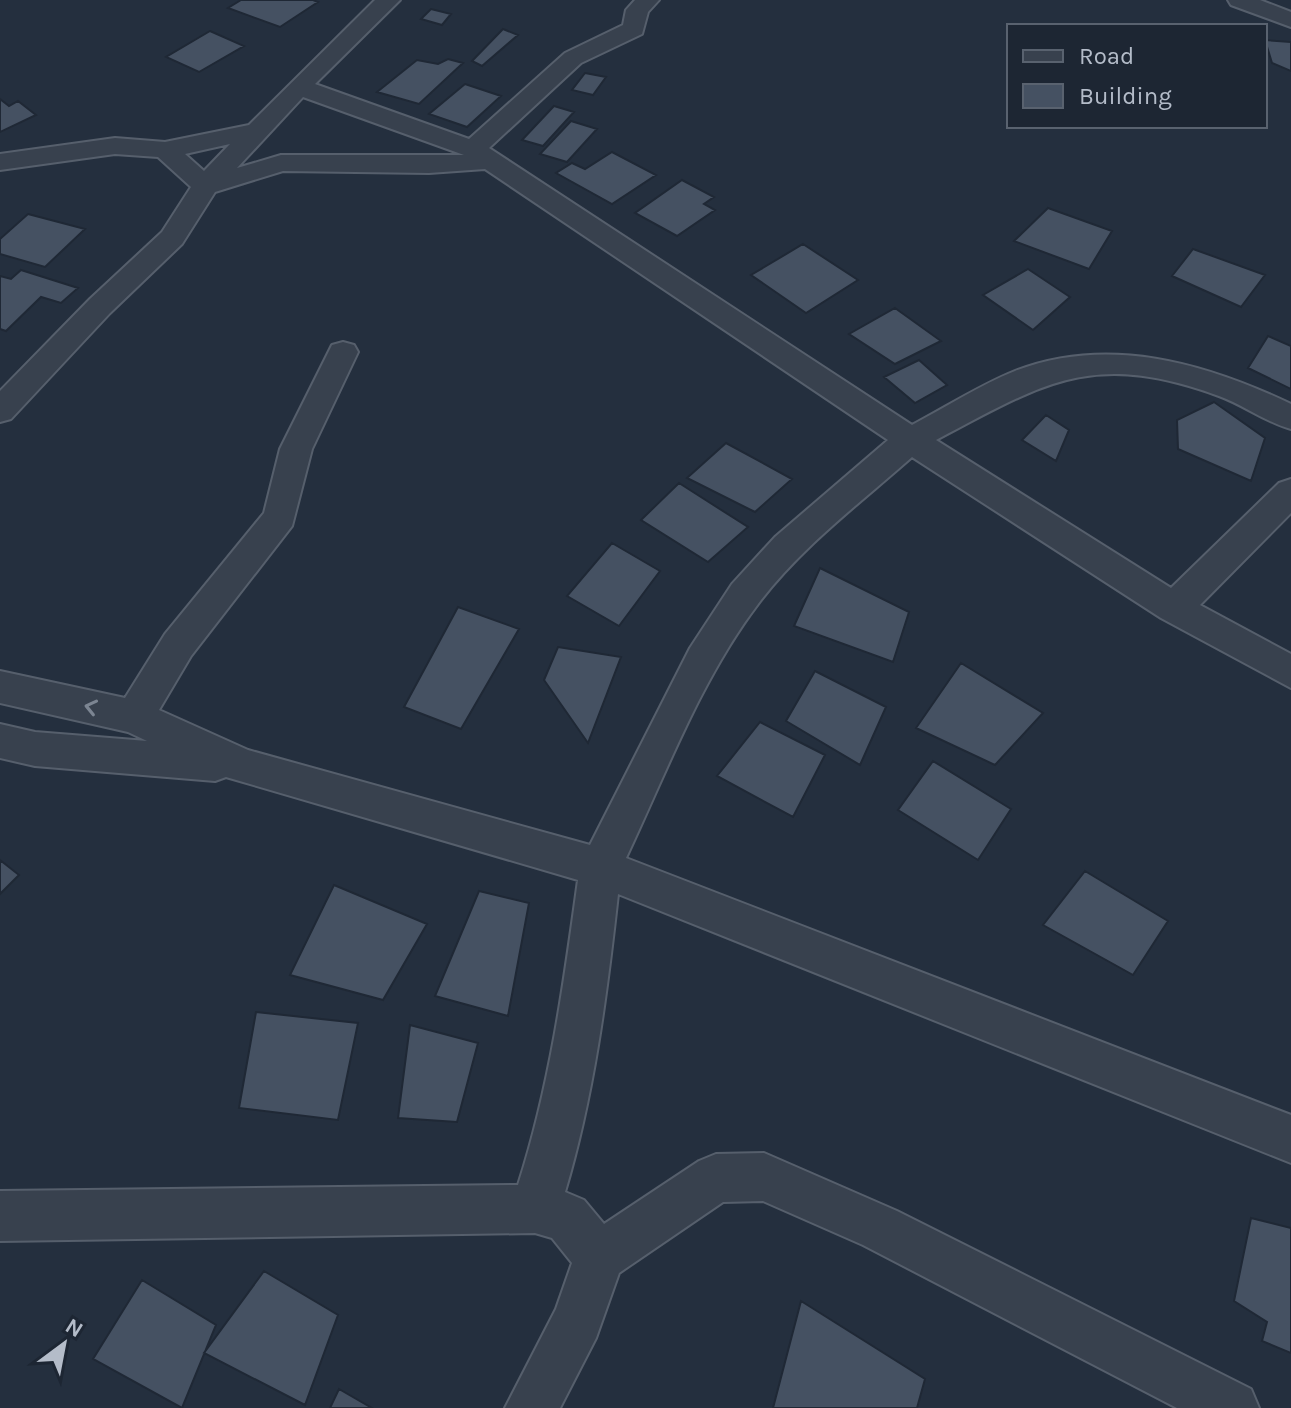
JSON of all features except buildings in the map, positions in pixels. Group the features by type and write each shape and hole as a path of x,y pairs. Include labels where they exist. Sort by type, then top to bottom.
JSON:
{"street":[{"path":"0,411 100,306 172,238 205,186 365,19 389,0"},
{"path":"205,186 281,163 429,165 482,155 573,58 634,29 637,10 648,0"},
{"path":"1239,0 1291,20"},
{"path":"299,87 482,155 910,440 1174,608 1291,672"},
{"path":"0,162 115,146 165,150 257,131"},
{"path":"165,150 205,186"},
{"path":"134,717 178,645 280,517 296,449 343,352"},
{"path":"535,1209 560,1129 587,975 600,867 703,659 745,594 787,547 910,440 1026,379 1081,364 1109,362 1182,374 1232,389 1291,418"},
{"path":"1174,608 1291,492"},
{"path":"0,687 134,717 242,766 600,867 1291,1139"},
{"path":"0,741 35,749 242,766"},
{"path":"532,1408 578,1320 599,1257 716,1178 764,1177 880,1228 1232,1408"},
{"path":"0,1216 535,1209 567,1217 599,1257"}]}
